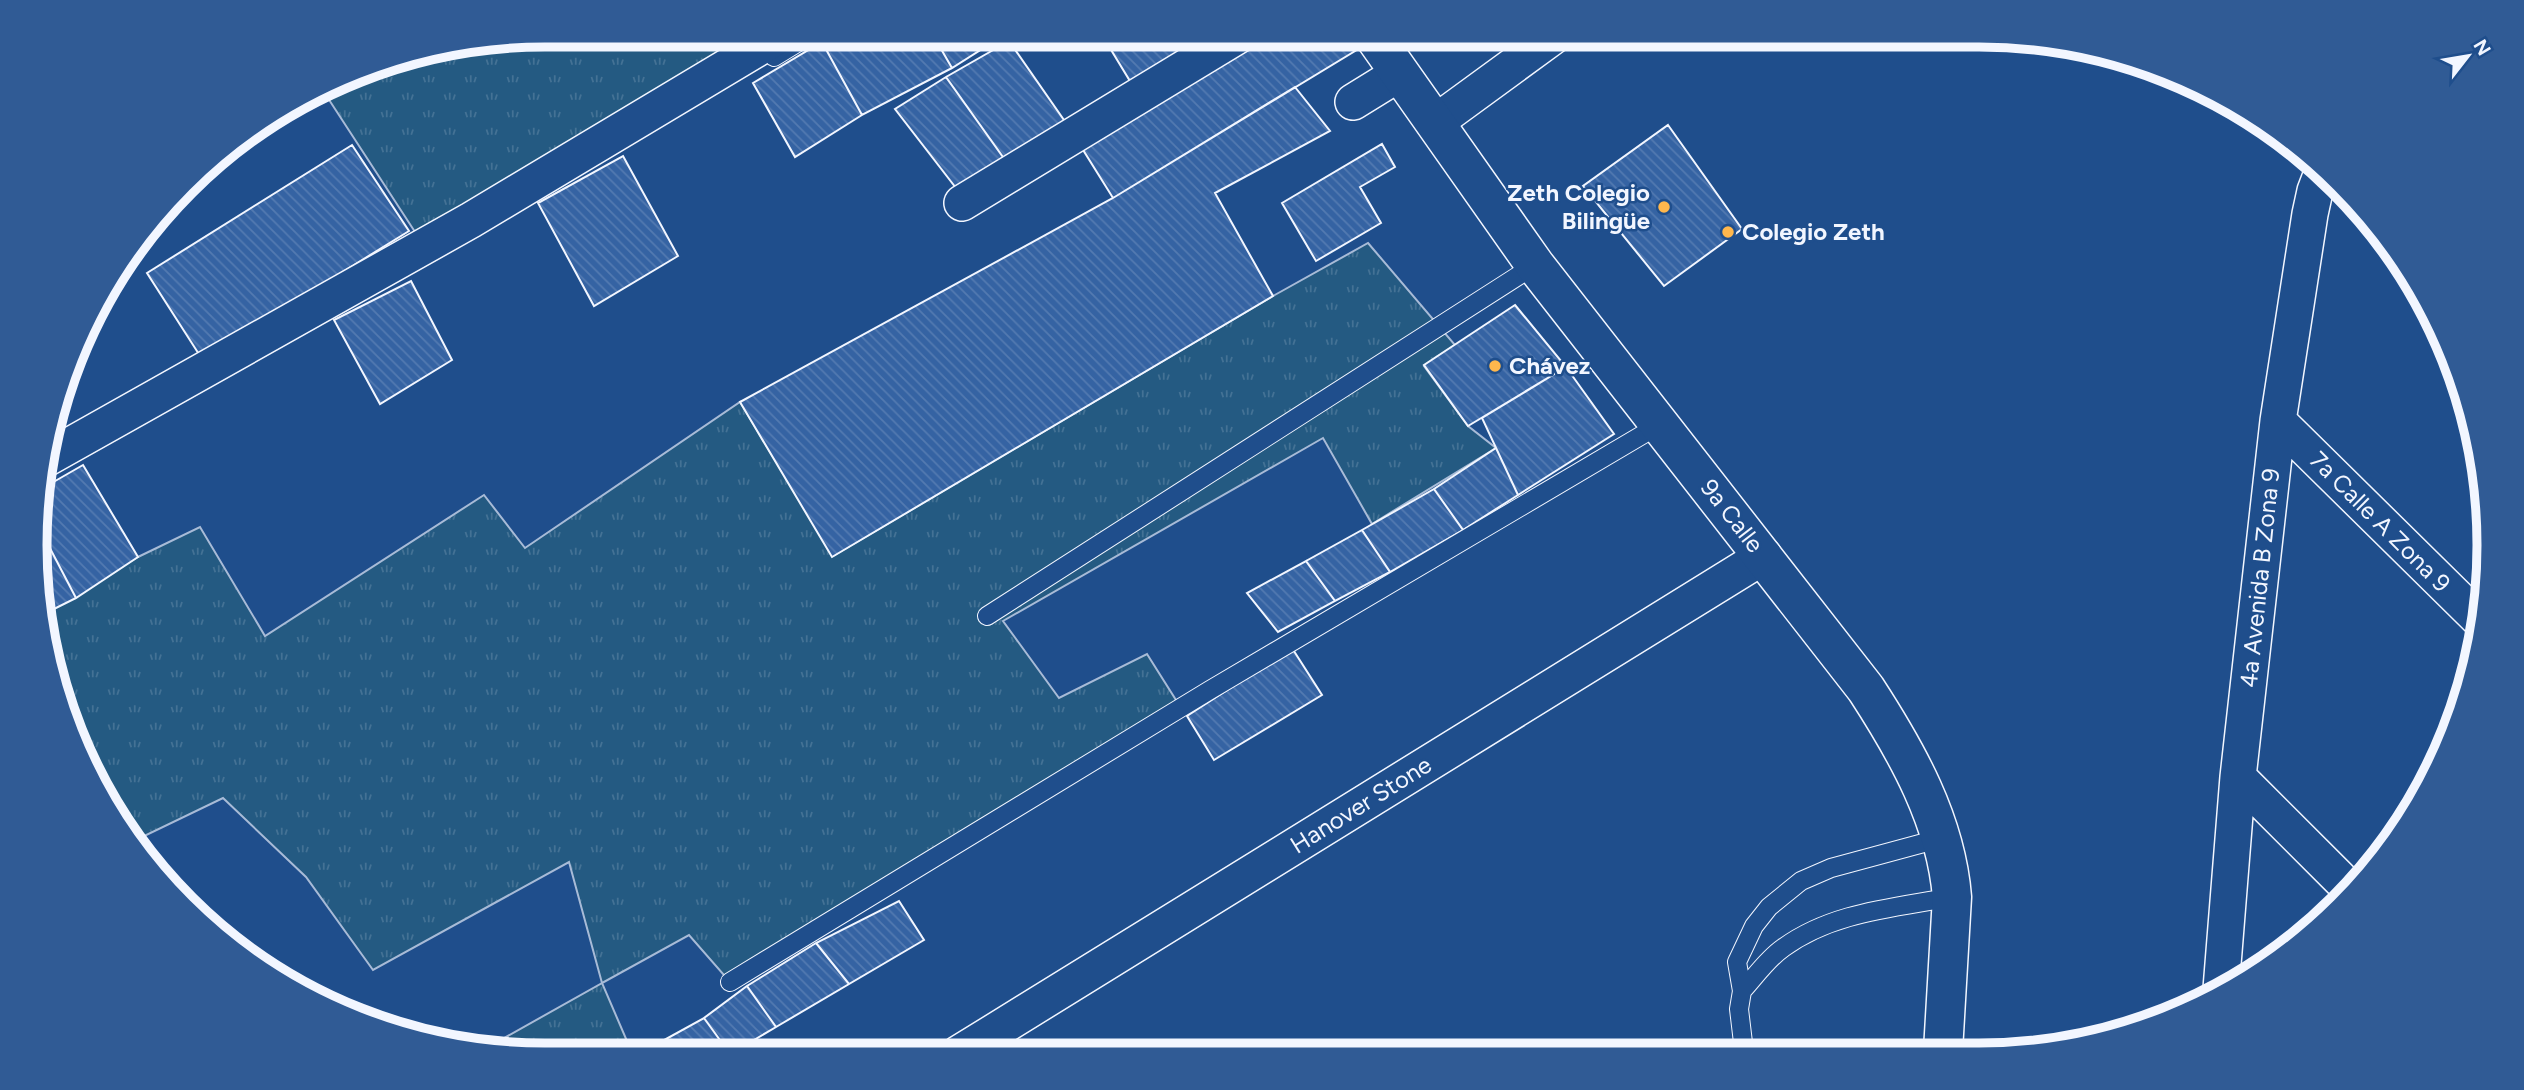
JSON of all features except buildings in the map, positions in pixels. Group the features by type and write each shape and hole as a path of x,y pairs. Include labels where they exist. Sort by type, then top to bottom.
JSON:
{"street":[{"path":"56,453 471,220 760,47"},
{"path":"962,203 1219,47"},
{"name":"9a Calle","path":"1382,47 1535,265 1866,689 1895,735 1942,838 1951,875 1943,1043"},
{"path":"1436,122 1539,47"},
{"path":"1353,103 1401,73"},
{"name":"4a Avenida B Zona 9","path":"2222,979 2238,777 2278,421 2310,214 2319,182"},
{"name":"7a Calle A Zona 9","path":"2278,421 2472,612"},
{"name":"Hanover Stone","path":"976,1043 1764,556"},
{"path":"2238,777 2344,883"}],"lane":[{"path":"586,169 790,47"},
{"path":"987,616 1535,265"},
{"path":"730,982 1181,708 1659,425"},
{"path":"1743,1043 1739,1009 1742,991 1737,962 1744,944 1769,907 1801,881 1831,868 1942,838"},
{"path":"1742,991 1783,948 1816,929 1854,915 1952,897"}],"green space":[{"path":"739,47 417,235 328,98 355,85 416,64 512,48"},
{"path":"1368,243 1455,345 1424,366 1468,426 1496,448 1372,524 1323,438 1003,621 1059,698 1147,654 1181,708 730,982 689,935 602,983 569,862 373,970 306,877 223,798 142,837 114,794 85,735 64,674 52,608 138,557 200,527 265,636 484,495 525,548 740,402 833,556 1273,296"},
{"path":"602,983 628,1043 545,1043 500,1040"}],"place":[{"name":"Zeth Colegio Bilingüe","path":"1664,207"},
{"name":"Colegio Zeth","path":"1728,232"},
{"name":"Chávez","path":"1495,366"}]}
